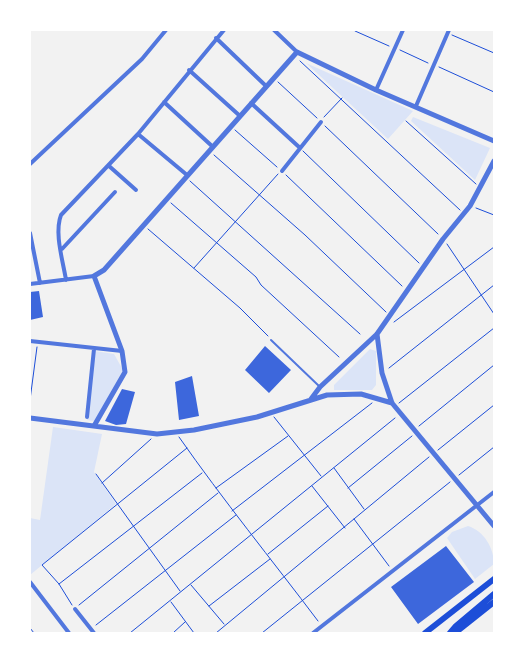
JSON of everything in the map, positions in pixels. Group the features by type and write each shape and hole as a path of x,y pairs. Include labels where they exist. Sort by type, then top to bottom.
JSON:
{"main road":[{"path":"425,633 494,579"},
{"path":"450,633 494,594"},
{"path":"455,633 494,602"}],"street":[{"path":"30,164 142,59 166,30"},
{"path":"66,280 62,249 57,233 61,216 138,134 224,30"},
{"path":"274,30 295,53 494,140"},
{"path":"376,90 403,30"},
{"path":"416,106 448,32"},
{"path":"216,38 266,86"},
{"path":"30,284 94,276 104,270 295,53"},
{"path":"189,70 240,116"},
{"path":"164,102 211,149"},
{"path":"251,103 299,147"},
{"path":"282,171 299,147 321,122"},
{"path":"138,134 187,176"},
{"path":"311,399 320,387 377,334 443,239 470,206 494,161"},
{"path":"109,166 136,190"},
{"path":"62,249 115,192"},
{"path":"30,234 40,282"},
{"path":"94,276 122,351 125,372 94,426"},
{"path":"377,334 382,373 394,404 478,504 494,526"},
{"path":"30,341 122,351"},
{"path":"87,417 94,349"},
{"path":"30,418 156,434 271,414 311,399 344,394 378,398 394,404"},
{"path":"313,633 494,492"},
{"path":"30,582 69,633"},
{"path":"74,609 93,631"}],"lane":[{"path":"271,340 320,387"}],"path":[{"path":"355,31 494,92"},
{"path":"448,32 494,53"},
{"path":"295,53 464,214"},
{"path":"273,78 443,239 494,314"},
{"path":"321,122 342,98"},
{"path":"406,121 480,188"},
{"path":"230,126 282,171 408,292"},
{"path":"299,147 424,268"},
{"path":"211,149 390,316"},
{"path":"194,269 259,194 282,171"},
{"path":"187,176 360,334"},
{"path":"166,199 256,277 261,285 339,357"},
{"path":"470,206 494,215"},
{"path":"144,225 240,308 271,340"},
{"path":"393,322 494,246"},
{"path":"382,373 494,285"},
{"path":"394,404 493,329"},
{"path":"30,400 37,342"},
{"path":"348,488 494,365"},
{"path":"232,511 378,398"},
{"path":"216,633 345,528 434,452 494,405"},
{"path":"130,633 401,413"},
{"path":"271,414 322,477"},
{"path":"176,432 218,493 268,554 322,626"},
{"path":"101,483 156,434"},
{"path":"216,489 288,436"},
{"path":"262,633 494,447"},
{"path":"186,448 42,565 59,584 74,609 218,493"},
{"path":"333,468 365,509"},
{"path":"59,584 203,472"},
{"path":"96,474 181,592"},
{"path":"312,486 345,528"},
{"path":"268,554 328,506"},
{"path":"93,631 165,569 236,515"},
{"path":"354,519 393,570"},
{"path":"209,606 271,558"},
{"path":"191,584 224,625"},
{"path":"170,600 194,633"},
{"path":"173,633 186,621"},
{"path":"30,628 34,633"}],"shaded area":[{"path":"306,63 413,111 388,139"},
{"path":"413,117 490,148 475,180 411,121"},
{"path":"370,349 376,351 376,385 372,390 334,390 334,385"},
{"path":"95,351 114,354 123,370 95,421 87,420"},
{"path":"53,427 102,434 94,472 116,504 30,575 30,518 40,520"},
{"path":"468,526 474,528 483,536 490,546 494,558 494,564 475,579 447,538 452,532"}],"building":[{"path":"39,291 43,317 30,320 30,292"},
{"path":"265,346 291,370 269,393 245,370"},
{"path":"192,376 199,416 179,420 175,382"},
{"path":"122,389 135,392 126,424 116,425 105,421"},
{"path":"446,546 474,582 418,624 391,587"}]}
